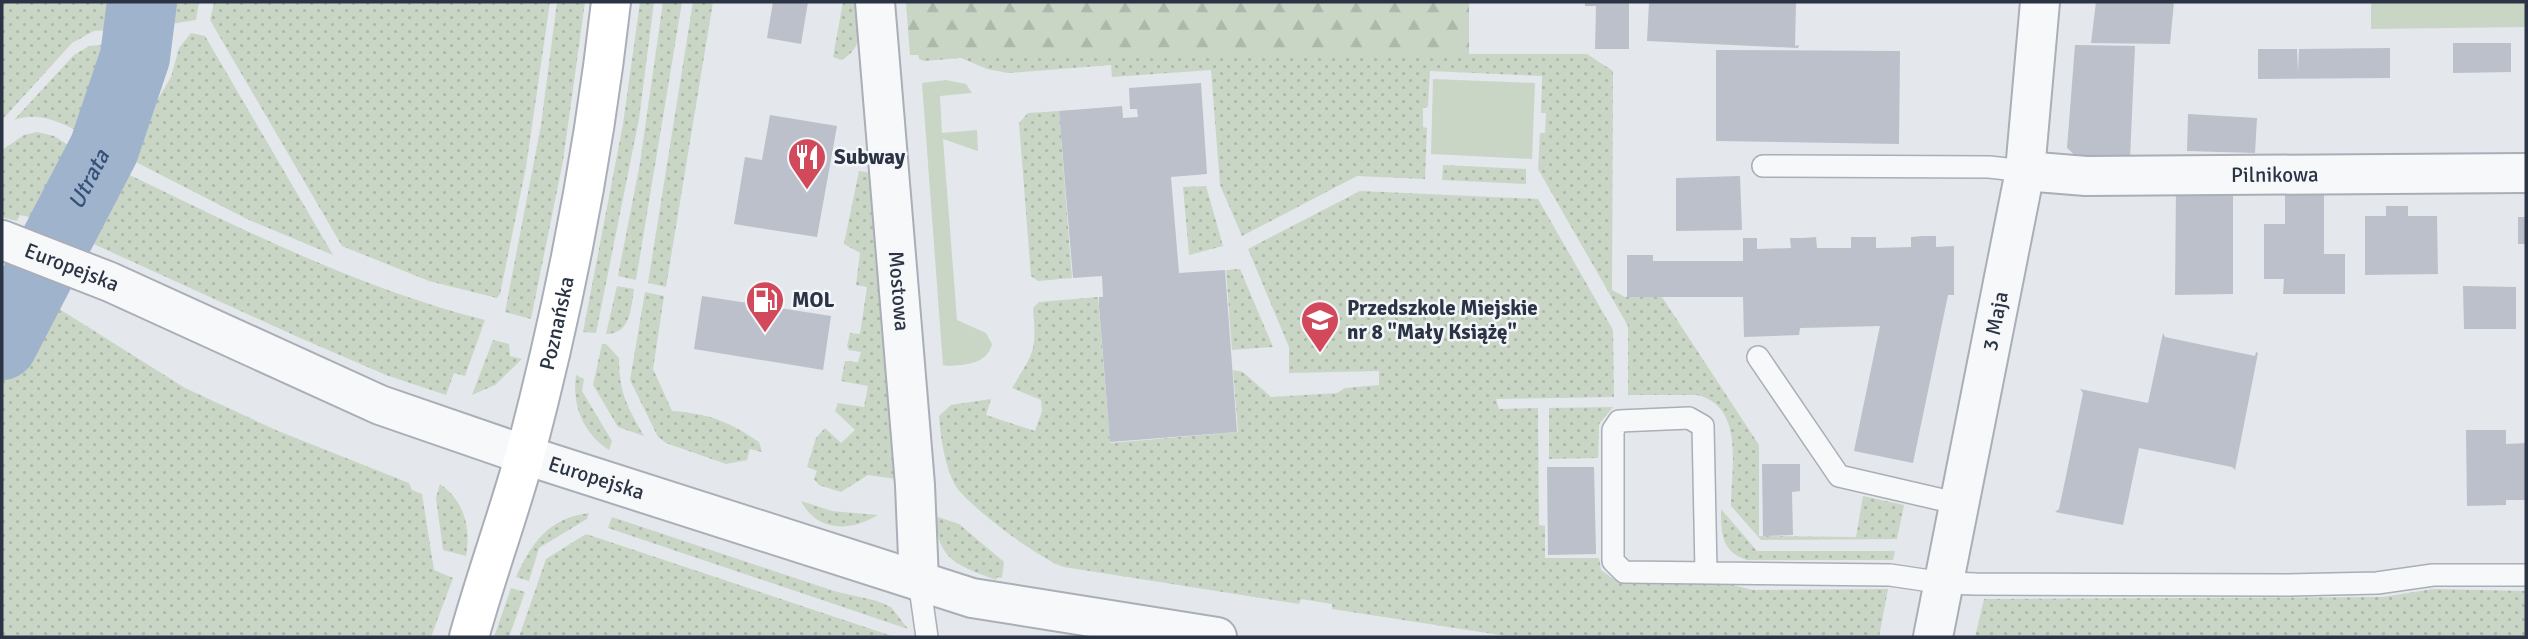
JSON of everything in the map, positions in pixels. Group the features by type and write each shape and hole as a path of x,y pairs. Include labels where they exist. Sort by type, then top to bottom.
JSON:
{"main road":[{"name":"Poznańska","path":"469,637 525,455 581,201 603,77 611,2"}],"street":[{"name":"Mostowa","path":"875,2 915,485 919,581"},
{"name":"3 Maja","path":"1933,637 2025,171 2040,2"},
{"name":"Pilnikowa","path":"2025,171 2086,176 2526,173"},
{"name":"Europejska","path":"4,240 73,267 380,405 525,455 972,598 1217,637"}],"lane":[{"path":"1763,166 1989,167 2025,171"},
{"path":"1758,357 1839,476 1960,504"},
{"path":"1706,571 1703,426 1689,418 1619,421 1612,430 1613,561 1616,567 1624,572 1890,575 1944,583 2288,585 2377,583 2433,575 2526,575"},
{"path":"919,581 927,637"}],"green space":[{"path":"2,2 128,2 128,28 94,31 72,43 2,120"},
{"path":"159,2 199,2 196,20 158,26"},
{"path":"214,2 550,2 526,167 497,298 429,281 342,246 210,20"},
{"path":"557,2 585,2 563,161 531,319 505,312 541,125"},
{"path":"640,2 654,2 639,119 596,333 583,332 623,124"},
{"path":"663,2 682,2 636,280 618,276 640,163"},
{"path":"693,2 713,2 666,287 648,283"},
{"path":"843,2 859,2 860,28 854,49 841,60 833,57"},
{"path":"906,2 1469,2 1469,55 910,55"},
{"path":"2371,2 2526,2 2526,27 2371,29"},
{"path":"191,33 205,36 333,255 249,220 124,156 171,77 179,48"},
{"path":"128,42 123,64 84,134 42,118 14,120 74,55 89,46"},
{"path":"918,54 1587,54 1613,71 1612,290 1625,297 1662,297 1759,445 1759,536 1856,537 1863,496 1904,505 1897,539 1761,540 1731,506 1732,440 1723,412 1712,401 1697,395 1628,395 1628,326 1538,169 1540,133 1545,133 1546,113 1541,113 1542,76 1430,71 1428,107 1423,108 1423,127 1427,128 1425,179 1357,176 1242,236 1220,185 1211,70 1112,77 1111,65 1008,73 987,69 961,58 924,61 919,59"},
{"path":"1433,79 1535,83 1532,159 1431,154"},
{"path":"946,80 966,84 972,93 940,96 942,133 977,130 978,151 943,139 957,320 986,333 992,344 986,356 981,359 969,364 948,366 943,365 922,83"},
{"path":"1059,111 1072,278 1038,281 1031,276 1019,123 1028,113"},
{"path":"37,132 54,136 76,150 39,219 20,215 17,221 2,217 2,150 24,135"},
{"path":"1443,165 1526,169 1526,184 1442,180"},
{"path":"117,169 344,273 437,307 485,320 465,376 454,373 446,395 386,375 87,241 90,235 85,233"},
{"path":"859,171 867,172 872,182 896,479 868,475 841,492 819,485 814,479 817,471 807,467 816,438 825,428 841,443 855,430 835,411 838,403 864,407 868,386 841,381 845,361 858,362 861,352 849,350 847,346 850,333 860,334 867,287 856,285 860,253 844,244"},
{"path":"1206,186 1223,246 1189,255 1183,187"},
{"path":"1360,191 1538,199 1613,330 1614,397 1496,399 1499,409 1538,408 1539,525 1545,526 1545,558 1599,558 1601,570 1619,583 1725,583 1753,590 1888,589 1879,637 1513,637 1332,609 1332,604 1301,599 1299,604 1064,567 1038,554 1005,531 974,506 955,485 946,460 939,416 951,405 991,399 986,415 1035,431 1042,411 1041,400 1012,388 1032,351 1033,308 1039,302 1098,297 1110,443 1238,432 1233,370 1243,372 1271,397 1337,393 1345,388 1379,385 1379,371 1289,373 1289,347 1248,249"},
{"path":"1240,269 1273,347 1232,350 1226,270"},
{"path":"617,286 634,289 630,312 620,330 606,334"},
{"path":"645,292 664,296 653,369 672,411 697,414 728,424 759,442 762,452 750,449 747,460 726,464 666,443 658,437 630,380"},
{"path":"53,305 185,388 278,431 409,483 412,490 422,494 434,570 453,578 431,637 2,637 2,363 22,325 33,331 48,307"},
{"path":"493,340 509,344 510,356 522,359 495,385 472,395"},
{"path":"602,344 606,344 619,358 625,399 644,436 618,427 593,385"},
{"path":"576,375 584,379 582,391 612,441 609,450 592,435 581,418 576,397"},
{"path":"1613,407 1599,424 1598,458 1549,459 1549,408"},
{"path":"440,484 455,498 464,516 466,556 443,550 436,498"},
{"path":"801,501 832,511 878,515 856,524 835,526 816,519"},
{"path":"1721,509 1757,551 1895,551 1893,560 1747,560 1727,546 1722,533"},
{"path":"589,513 587,519 539,548 529,581 516,577 536,543 553,526 563,520"},
{"path":"935,516 959,524 1004,562 1002,578 997,577 996,580 970,570 952,559 940,543"},
{"path":"612,517 834,591 877,601 891,607 908,629 608,528"},
{"path":"586,534 895,637 519,637 546,559"},
{"path":"511,588 525,592 509,637 494,637"},
{"path":"2433,589 2526,591 2526,637 1975,637 1984,599 2383,597"}],"building":[{"path":"773,2 808,2 801,44 767,38"},
{"path":"1585,2 1629,2 1629,49 1595,49 1596,6 1585,6"},
{"path":"1649,2 1796,3 1795,46 1799,45 1798,48 1647,41"},
{"path":"2096,2 2174,2 2170,44 2091,43"},
{"path":"2453,43 2511,43 2511,72 2453,73"},
{"path":"2075,45 2135,46 2130,158 2078,158 2067,148"},
{"path":"2390,48 2390,78 2258,79 2258,49 2297,49 2298,72 2299,49"},
{"path":"1716,50 1900,51 1899,144 1716,141"},
{"path":"1201,83 1207,174 1171,177 1179,273 1225,270 1237,432 1110,442 1099,306 1099,297 1103,297 1102,276 1073,278 1059,111 1122,106 1123,118 1138,117 1137,109 1130,109 1129,88"},
{"path":"2188,114 2257,118 2255,153 2187,151"},
{"path":"770,115 837,126 817,237 734,224 745,157 762,160"},
{"path":"1740,176 1742,230 1676,231 1676,178"},
{"path":"2233,186 2233,294 2175,295 2176,187"},
{"path":"2300,186 2300,194 2324,194 2324,254 2345,254 2345,294 2283,294 2284,279 2264,279 2264,224 2285,224 2285,187"},
{"path":"2386,206 2408,206 2408,216 2437,216 2438,274 2365,275 2365,216 2386,216"},
{"path":"2518,217 2526,217 2526,244 2518,244"},
{"path":"1936,236 1936,247 1954,246 1954,295 1948,295 1913,463 1854,451 1880,326 1800,328 1799,335 1744,337 1743,297 1627,297 1627,255 1653,255 1653,261 1743,261 1743,238 1757,238 1757,249 1791,248 1790,238 1816,237 1817,248 1851,248 1851,237 1876,237 1876,248 1911,247 1911,237"},
{"path":"2463,286 2516,287 2516,329 2464,329"},
{"path":"702,296 831,316 823,370 694,349"},
{"path":"2163,333 2165,337 2255,356 2256,352 2258,353 2235,470 2232,467 2139,448 2123,525 2055,512 2059,509 2083,393 2080,389 2148,403"},
{"path":"2466,430 2506,430 2506,444 2526,443 2526,500 2506,500 2506,505 2467,506"},
{"path":"1762,464 1800,464 1800,491 1792,492 1793,535 1763,536"},
{"path":"1547,467 1594,467 1596,554 1548,555"}],"waterway":[{"name":"Utrata","path":"2,345 104,149 135,57 142,2"}],"place":[{"name":"Subway","path":"807,191"},
{"name":"MOL","path":"765,334"},
{"name":"Przedszkole Miejskie nr 8 \"Mały Książę\"","path":"1320,354"}]}
